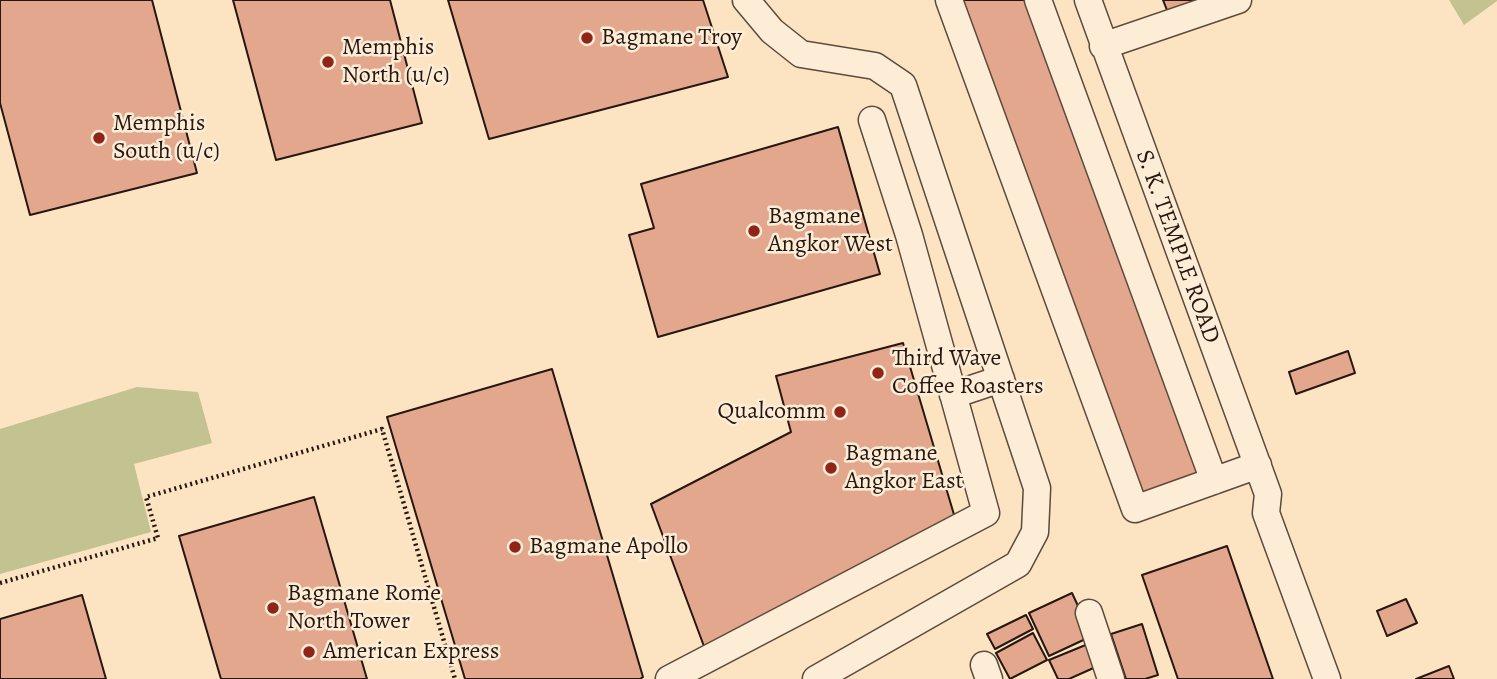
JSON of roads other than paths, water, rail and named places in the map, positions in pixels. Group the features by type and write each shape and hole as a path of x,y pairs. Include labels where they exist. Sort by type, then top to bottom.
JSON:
{"street":[{"path":"746,0 772,31 801,54 875,66 903,85 1037,488 1038,517 1025,555 1018,564 816,679"},
{"path":"948,0 1135,509 1258,465"},
{"path":"1038,0 1214,481"},
{"name":"S. K. TEMPLE ROAD","path":"1088,0 1258,465 1268,494 1266,513 1327,679"},
{"path":"1103,46 1238,0"},
{"path":"669,679 986,513 909,235 872,120"},
{"path":"909,235 949,222"},
{"path":"953,395 1001,379"},
{"name":"S. K. TEMPLE ROAD","path":"1268,494 1283,508 1345,679"},
{"path":"1089,613 1111,679"}],"place":[{"name":"Bagmane Troy","path":"587,38"},
{"name":"Memphis North (u/c)","path":"328,62"},
{"name":"Memphis South (u/c)","path":"99,138"},
{"name":"Bagmane Angkor West","path":"754,231"},
{"name":"Third Wave Coffee Roasters","path":"878,373"},
{"name":"Qualcomm","path":"840,412"},
{"name":"Bagmane Angkor East","path":"831,468"},
{"name":"Bagmane Apollo","path":"515,547"},
{"name":"Bagmane Rome North Tower","path":"273,608"},
{"name":"American Express","path":"309,652"}]}
